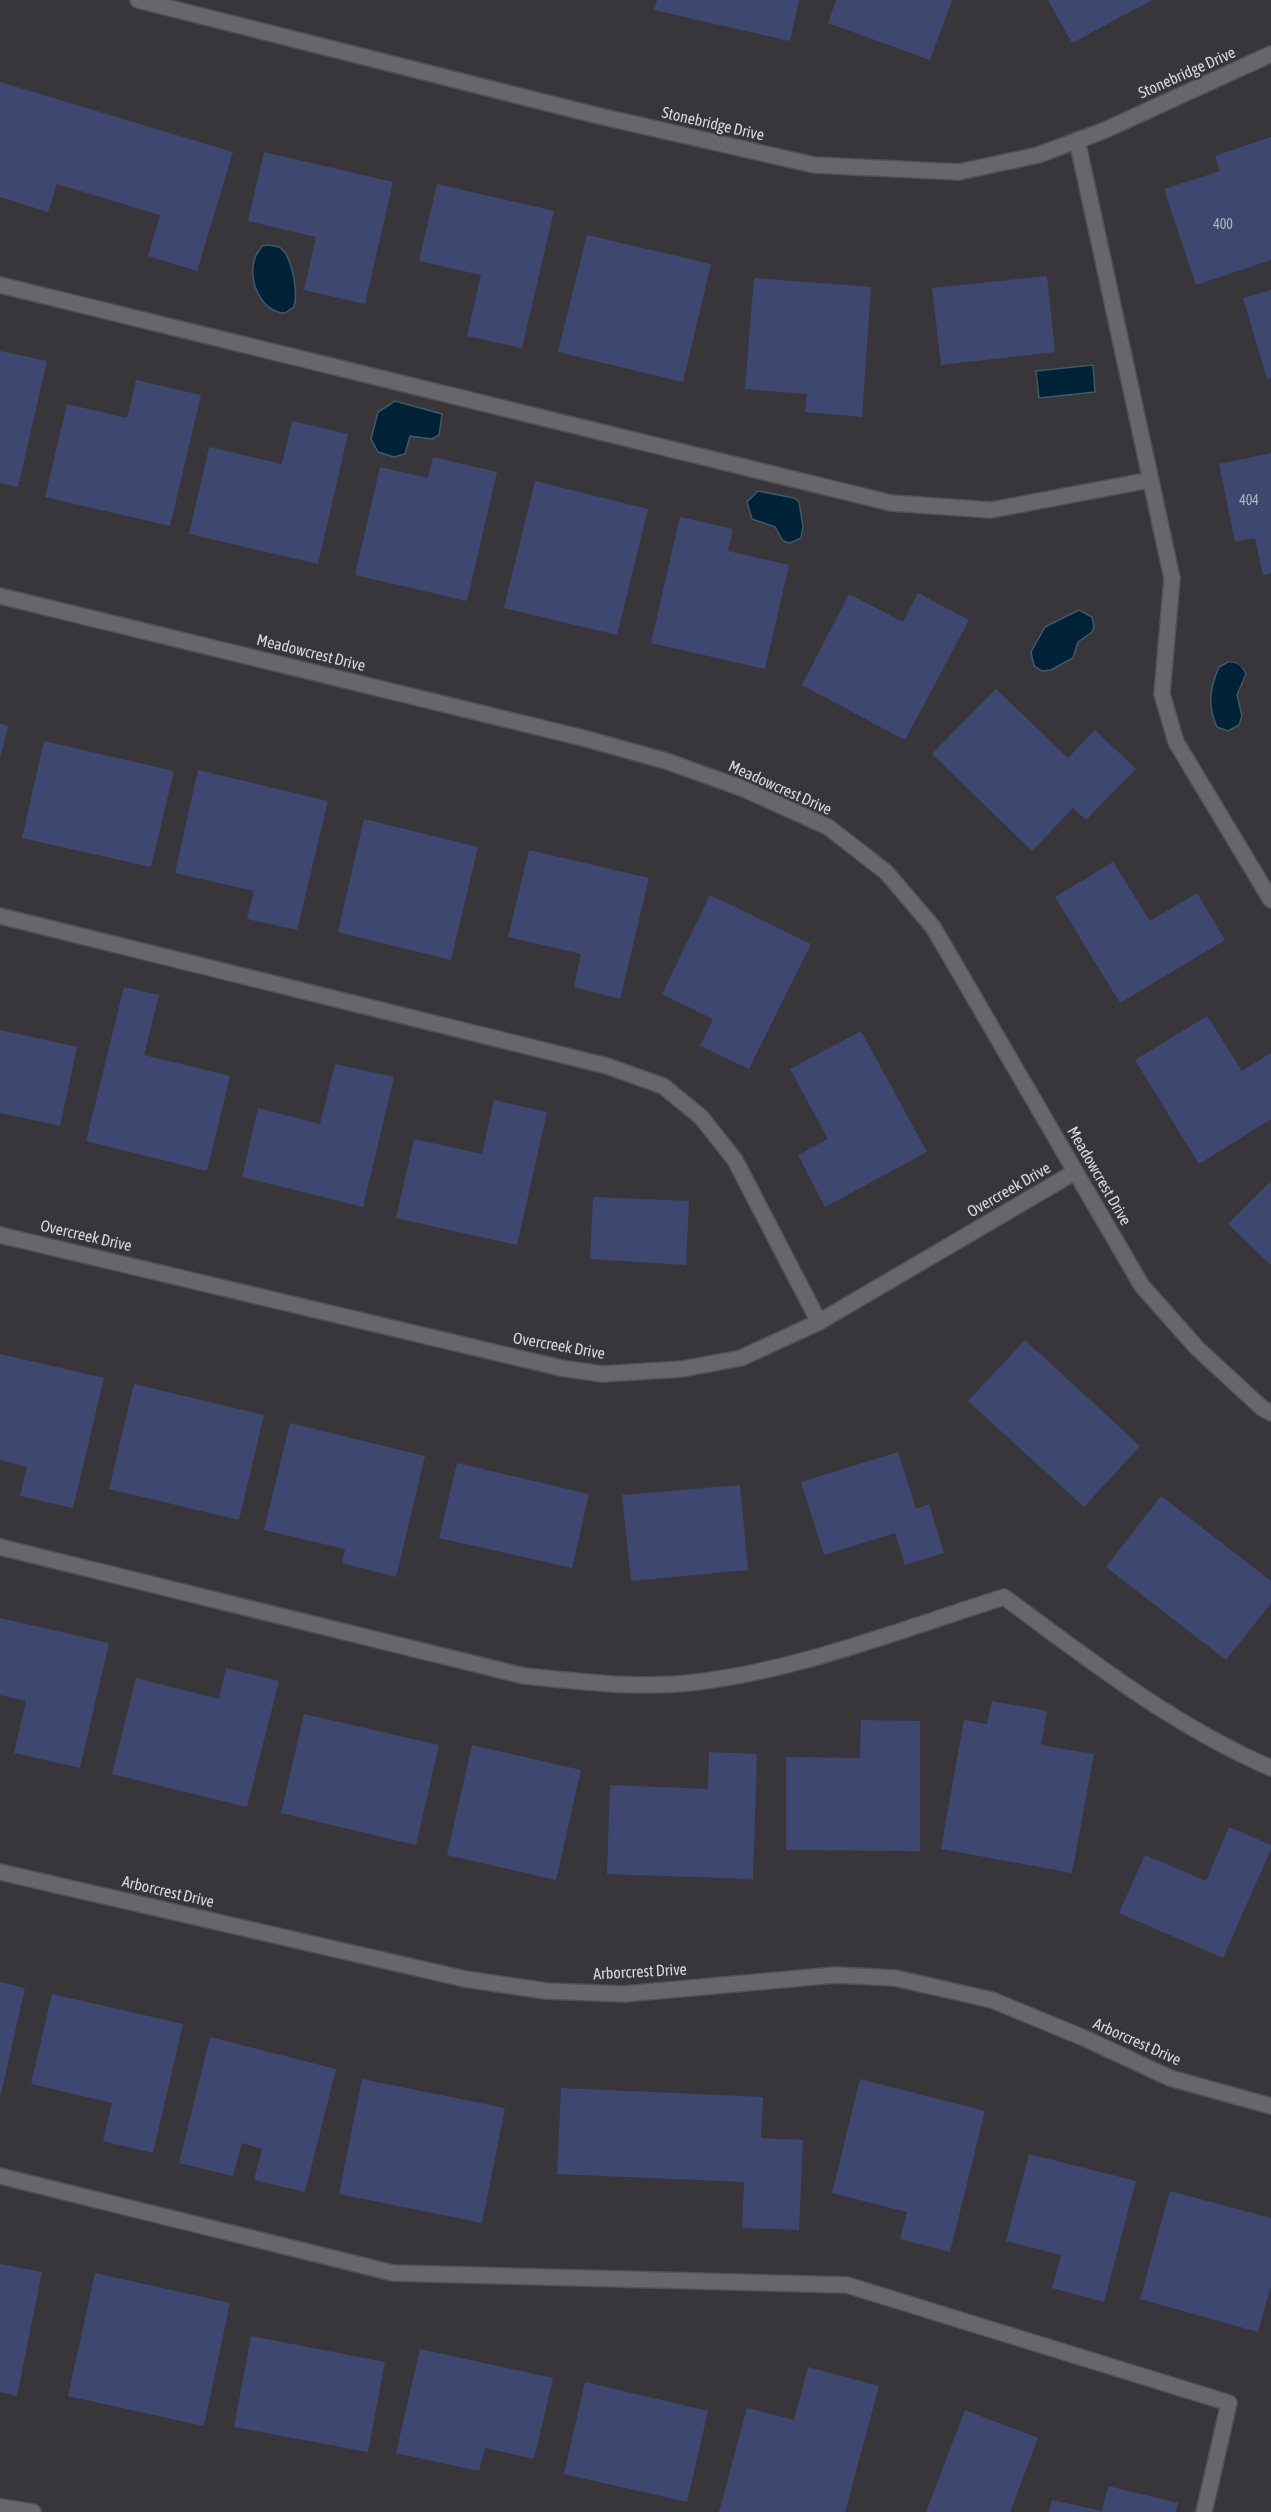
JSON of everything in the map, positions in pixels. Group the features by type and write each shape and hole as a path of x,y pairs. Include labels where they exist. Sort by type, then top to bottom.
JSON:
{"street":[{"name":"Stonebridge Drive","path":"138,0 595,115 814,165 959,172 1038,155 1103,130 1271,54"},
{"path":"1077,140 1172,578 1162,694 1176,742 1271,900"},
{"path":"0,285 891,503 991,510 1150,480"},
{"name":"Meadowcrest Drive","path":"0,596 583,738 666,761 744,789 828,827 886,872 933,927 1142,1286 1197,1348 1262,1408 1271,1413"},
{"path":"0,916 607,1066 663,1086 701,1117 735,1160 819,1322"},
{"name":"Overcreek Drive","path":"0,1235 561,1368 602,1374 682,1369 741,1359 819,1322 1075,1172"},
{"path":"0,1547 524,1676 606,1685 696,1682 796,1663 1004,1597 1123,1685 1235,1753 1271,1768"},
{"name":"Arborcrest Drive","path":"0,1872 465,1979 546,1991 624,1994 835,1975 895,1978 992,2000 1084,2038 1170,2078 1271,2106"},
{"path":"0,2176 393,2273 848,2285 1230,2403 1204,2512"},
{"path":"0,2507 33,2512"}],"water":[{"path":"262,246 279,247 284,251 291,266 295,301 294,307 285,313 269,307 263,301 255,285 253,266 256,256"},
{"path":"1093,365 1095,392 1039,398 1036,371"},
{"path":"395,401 442,414 439,435 432,439 410,436 405,454 394,457 378,452 371,439 378,412"},
{"path":"758,491 794,498 799,502 803,527 801,538 790,543 783,541 775,527 752,519 747,502"},
{"path":"1079,610 1092,617 1094,627 1092,632 1078,642 1073,658 1051,670 1042,671 1034,666 1031,652 1045,627"},
{"path":"1228,662 1239,664 1246,674 1237,695 1242,716 1239,725 1228,731 1217,727 1211,704 1213,682 1219,667"}],"building":[{"path":"657,0 799,0 790,41 654,10"},
{"path":"836,0 952,0 930,60 828,23"},
{"path":"1048,0 1152,0 1072,43"},
{"path":"0,82 233,152 197,271 148,256 160,215 57,184 48,212 0,197"},
{"path":"1271,137 1271,260 1196,285 1164,189 1220,171 1215,156"},
{"path":"264,152 393,182 365,304 304,290 316,237 248,221"},
{"path":"437,184 554,211 522,348 467,336 481,275 419,261"},
{"path":"587,235 711,264 683,382 558,352"},
{"path":"1047,276 1055,352 941,365 932,288"},
{"path":"754,278 871,287 862,417 805,412 807,394 745,389"},
{"path":"1271,290 1271,378 1267,379 1243,298"},
{"path":"0,351 47,361 18,487 0,483"},
{"path":"136,380 201,395 170,526 45,497 67,404 127,418"},
{"path":"292,421 348,434 318,564 189,534 209,447 282,464"},
{"path":"1271,453 1271,573 1263,575 1255,538 1235,542 1219,464"},
{"path":"433,457 497,472 467,601 355,575 380,467 428,478"},
{"path":"535,481 648,509 617,635 504,608"},
{"path":"680,517 733,529 728,551 789,565 765,669 651,643"},
{"path":"918,593 969,620 905,740 802,685 849,594 903,622"},
{"path":"996,689 1068,758 1095,730 1136,769 1086,820 1073,808 1032,851 932,754"},
{"path":"0,723 8,726 1,756 0,756"},
{"path":"44,741 174,771 151,867 22,838"},
{"path":"198,770 328,801 297,930 247,919 254,891 175,873"},
{"path":"364,819 478,847 451,960 338,932"},
{"path":"529,850 649,878 620,999 574,987 581,954 508,937"},
{"path":"1113,862 1150,921 1197,893 1225,940 1120,1003 1055,897"},
{"path":"710,895 811,944 749,1069 700,1046 713,1019 662,994"},
{"path":"124,987 159,995 144,1055 230,1076 207,1171 86,1141"},
{"path":"1207,1016 1242,1071 1271,1053 1271,1119 1199,1164 1135,1060"},
{"path":"0,1030 77,1047 60,1126 0,1113"},
{"path":"861,1031 927,1152 825,1207 798,1155 828,1139 790,1069"},
{"path":"335,1064 394,1077 363,1207 242,1177 258,1108 320,1124"},
{"path":"494,1100 547,1112 517,1245 396,1218 414,1139 482,1154"},
{"path":"1271,1181 1271,1265 1228,1224"},
{"path":"593,1197 689,1201 686,1265 590,1259"},
{"path":"1025,1340 1140,1446 1084,1507 968,1401"},
{"path":"0,1354 104,1378 73,1508 20,1496 27,1467 0,1460"},
{"path":"134,1384 264,1415 239,1520 109,1489"},
{"path":"290,1423 425,1456 396,1577 342,1563 345,1549 264,1530"},
{"path":"898,1452 916,1509 929,1504 944,1553 905,1565 895,1533 824,1555 801,1482"},
{"path":"457,1463 589,1494 572,1568 439,1538"},
{"path":"740,1485 748,1570 631,1581 622,1495"},
{"path":"1161,1496 1271,1581 1271,1603 1226,1660 1106,1567"},
{"path":"0,1618 109,1643 80,1768 14,1753 26,1701 0,1695"},
{"path":"226,1668 279,1681 247,1807 112,1774 136,1678 219,1699"},
{"path":"992,1701 1047,1711 1041,1745 1094,1754 1072,1873 941,1849 964,1720 987,1724"},
{"path":"304,1714 439,1745 416,1845 281,1813"},
{"path":"861,1720 920,1721 920,1851 786,1850 786,1757 860,1758"},
{"path":"472,1745 581,1770 556,1880 447,1855"},
{"path":"709,1752 757,1754 753,1879 607,1874 610,1785 708,1789"},
{"path":"1229,1827 1271,1845 1271,1849 1223,1958 1119,1913 1145,1855 1206,1881"},
{"path":"0,1982 25,1988 1,2094 0,2094"},
{"path":"52,1994 183,2024 153,2153 103,2141 112,2103 31,2084"},
{"path":"210,2037 336,2069 305,2192 254,2180 262,2149 242,2143 233,2176 179,2163"},
{"path":"362,2079 505,2108 482,2223 339,2194"},
{"path":"860,2079 985,2111 950,2252 900,2239 907,2212 832,2193"},
{"path":"561,2088 763,2097 761,2138 803,2140 799,2230 742,2228 744,2182 557,2174"},
{"path":"1029,2154 1136,2181 1104,2302 1052,2288 1061,2255 1006,2241"},
{"path":"1170,2191 1271,2218 1271,2286 1258,2332 1140,2299"},
{"path":"0,2264 42,2272 17,2396 0,2392"},
{"path":"95,2273 230,2303 204,2426 68,2396"},
{"path":"251,2336 385,2362 368,2452 234,2427"},
{"path":"420,2349 553,2378 534,2459 485,2448 479,2471 396,2453"},
{"path":"808,2367 879,2386 845,2512 719,2512 747,2408 794,2420"},
{"path":"585,2382 708,2411 687,2502 564,2474"},
{"path":"965,2410 1038,2438 1010,2512 926,2512"},
{"path":"1108,2486 1178,2503 1176,2512 1102,2512"},
{"path":"1052,2500 1102,2511 1102,2512 1049,2512"}]}
